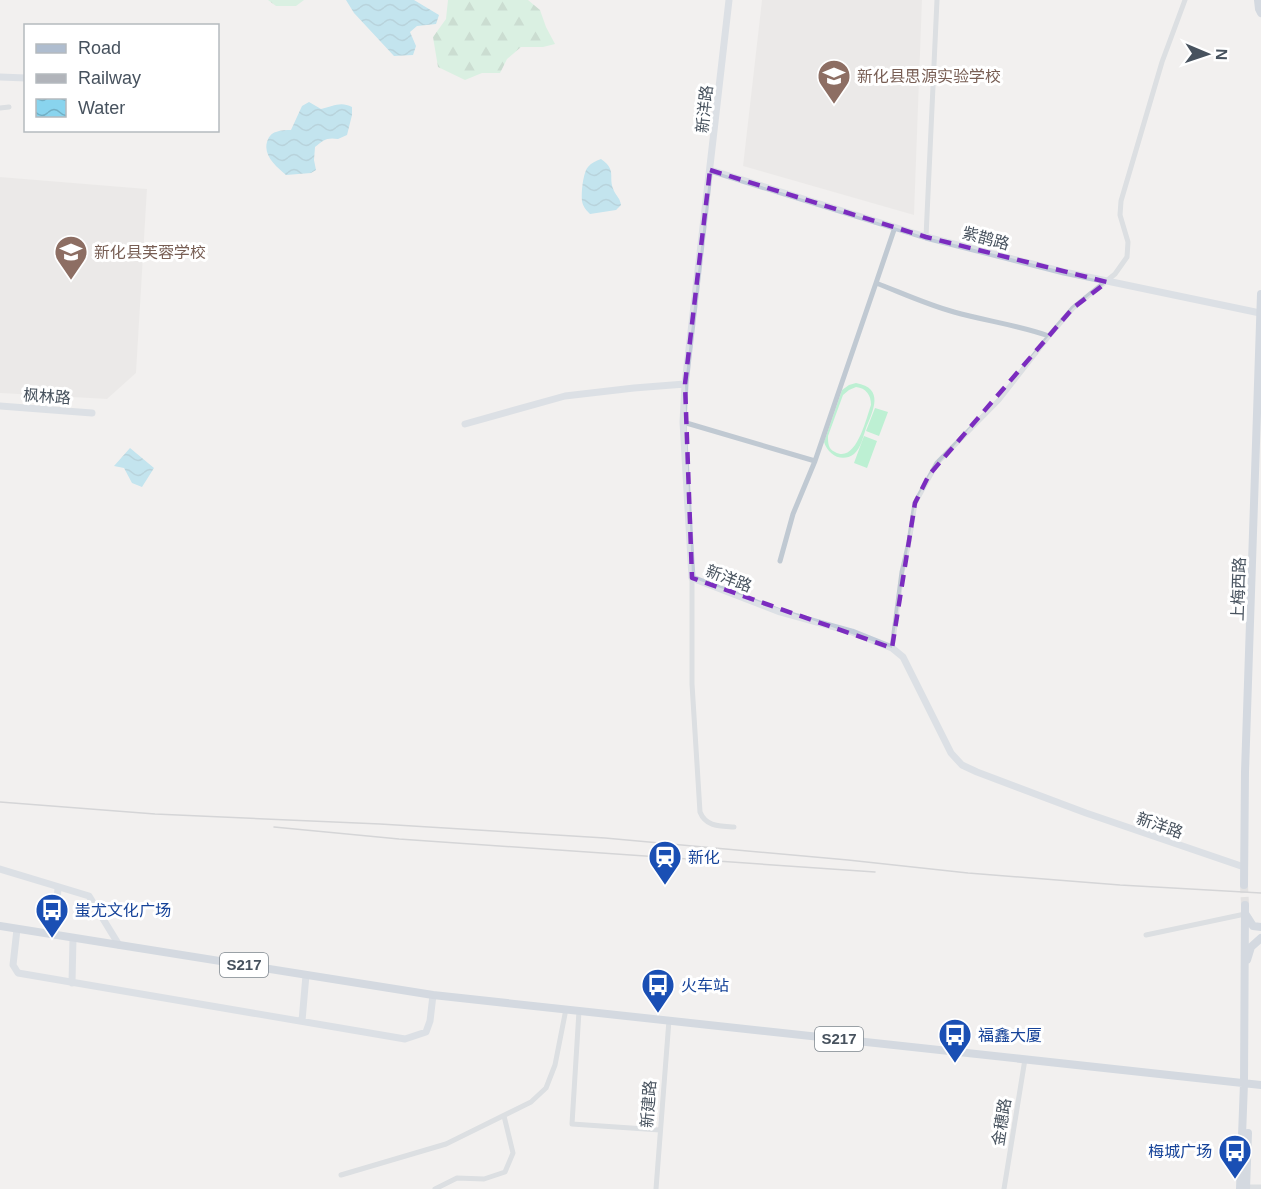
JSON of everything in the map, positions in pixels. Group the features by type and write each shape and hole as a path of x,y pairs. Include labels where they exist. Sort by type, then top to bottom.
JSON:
{"main road":[{"path":"1258,0 1261,13"},
{"name":"上梅西路","path":"1244,885 1245,760 1261,294"},
{"path":"1245,909 1253,926 1261,927"},
{"path":"1243,1188 1247,1084 1245,909"},
{"name":"S217","path":"0,926 433,995 1247,1084"},
{"path":"1245,970 1251,947 1261,938"},
{"path":"1247,1084 1261,1085"}],"street":[{"name":"新洋路","path":"729,0 685,384 683,422 692,578 780,612 852,632 892,648 903,657 951,753 962,765 1086,813 1244,867"},
{"path":"926,237 938,0"},
{"path":"892,648 902,572 915,503 937,463 999,400 1073,308 1107,282 1127,256 1128,242 1120,215 1120,201 1162,62 1185,0"},
{"path":"0,77 24,78"},
{"path":"0,108 9,107"},
{"name":"紫鹊路","path":"710,170 926,237 1107,282 1260,313"},
{"path":"780,561 794,514 815,461 895,227"},
{"path":"876,283 953,312 1049,336"},
{"path":"465,424 565,396 685,384"},
{"name":"枫林路","path":"0,406 92,413"},
{"path":"683,422 815,461"},
{"path":"692,578 692,684 700,812 703,819 710,824 734,827"},
{"path":"0,869 89,896 119,945"},
{"path":"55,935 58,886"},
{"path":"1146,935 1245,909"},
{"path":"17,929 13,965 18,974 405,1039 426,1032 430,1021 433,995"},
{"path":"72,983 73,938"},
{"path":"302,1022 306,975"},
{"path":"341,1175 446,1144 531,1102 546,1088 555,1065 566,1009"},
{"path":"579,1011 572,1124 660,1130"},
{"name":"新建路","path":"656,1189 669,1020"},
{"name":"金穗路","path":"1004,1189 1025,1059"},
{"path":"435,1189 457,1178 484,1179 505,1173 513,1153 504,1116"},
{"path":"1243,1188 1261,1187"}],"highlighted area":[{"path":"710,170 926,237 1107,282 1073,308 929,475 915,503 892,648 692,578 685,384"}],"shaded area":[{"name":"新化县思源实验学校","path":"762,0 922,0 914,215 743,166"},
{"name":"新化县芙蓉学校","path":"0,177 147,189 136,373 107,399 0,393"}],"green space":[{"path":"268,0 304,0 296,6 276,6"},
{"path":"448,0 528,0 540,10 555,44 543,47 521,47 507,59 500,73 482,73 465,80 438,67 433,37 446,19"},
{"path":"856,383 871,390 874,395 874,408 858,449 849,457 840,458 829,451 824,442 842,390","holes":["856,387 863,389 869,395 871,405 859,438 849,452 842,454 833,451 828,443 828,436 843,395"]},
{"path":"875,408 888,412 879,436 866,431"},
{"path":"864,436 877,441 867,468 854,463"}],"water":[{"path":"346,0 414,0 439,15 436,24 417,26 410,32 416,46 413,55 394,56 354,13"},
{"path":"309,102 321,109 341,104 352,107 347,135 338,139 325,140 315,147 316,170 311,173 286,175 269,156 266,147 267,140 274,133 291,130 302,106"},
{"path":"601,159 611,171 612,186 621,205 616,210 590,214 582,201 584,178 589,166"},
{"path":"130,448 154,468 142,487 132,483 124,468 114,466"}],"tunnel":[{"path":"1244,885 1245,905"}],"railway":[{"path":"0,802 155,814 380,824 605,838 968,873 1261,893"},
{"path":"274,827 399,839 875,872"}],"place":[{"name":"新化县思源实验学校","path":"834,105"},
{"name":"新化县芙蓉学校","path":"71,281"},
{"name":"新化","path":"665,886"},
{"name":"蚩尤文化广场","path":"52,939"},
{"name":"火车站","path":"658,1014"},
{"name":"福鑫大厦","path":"955,1064"},
{"name":"梅城广场","path":"1235,1180"}]}
